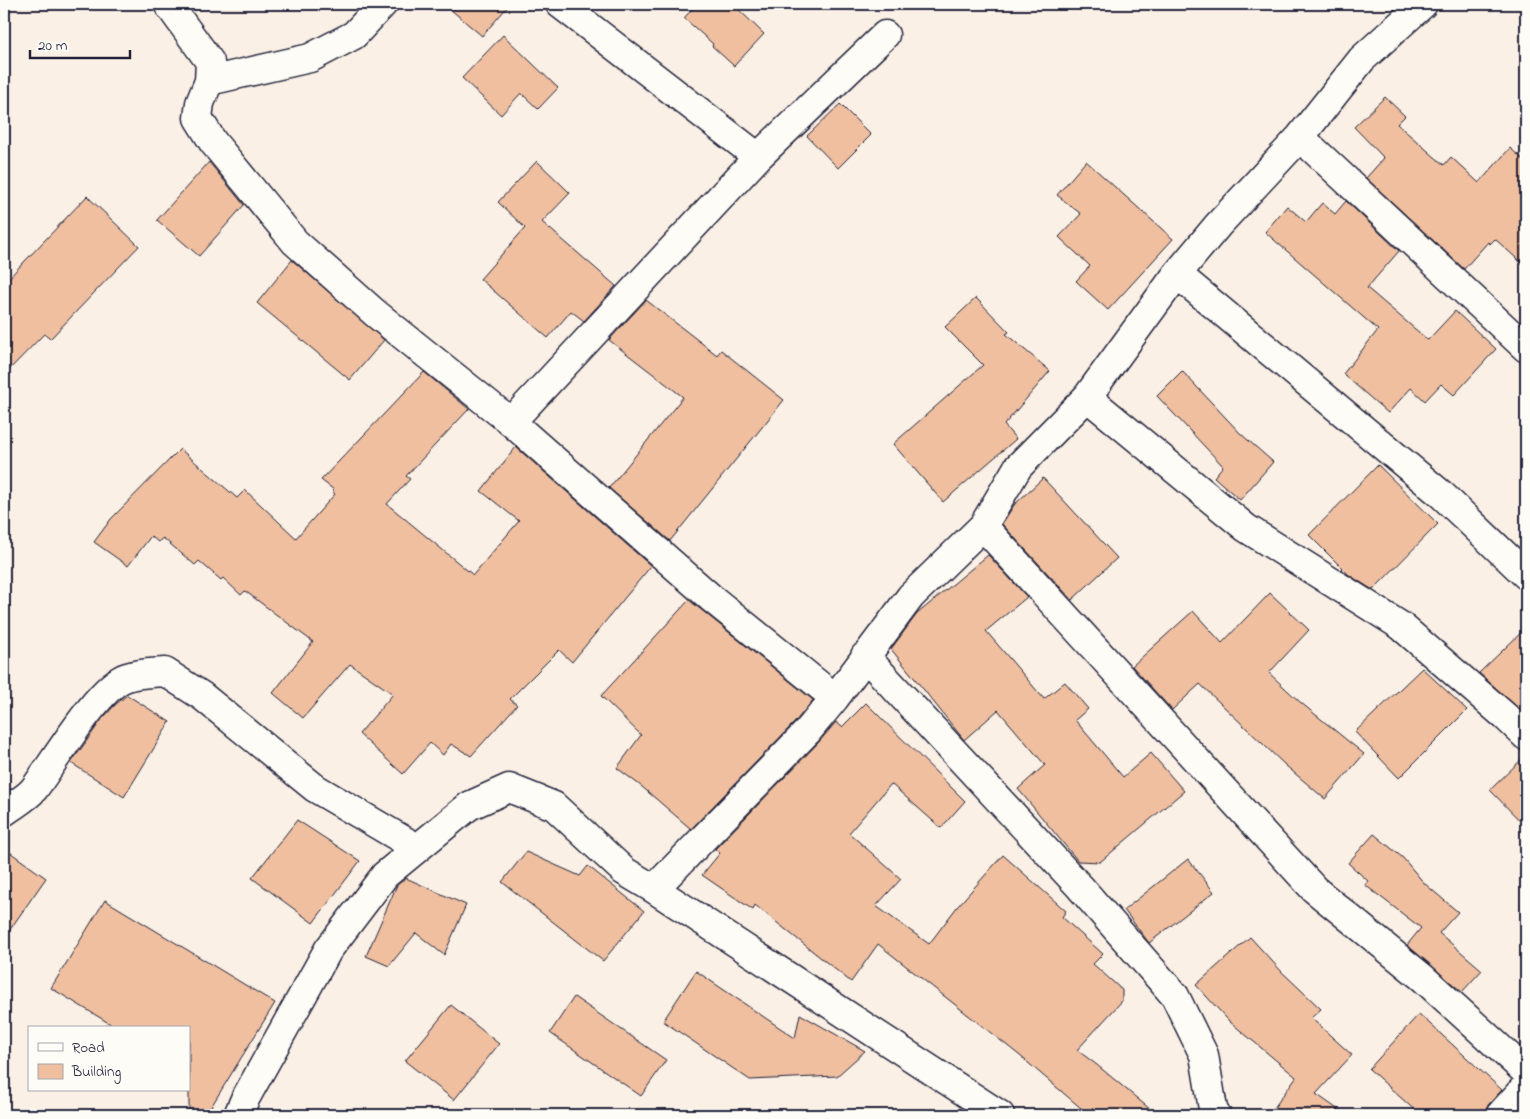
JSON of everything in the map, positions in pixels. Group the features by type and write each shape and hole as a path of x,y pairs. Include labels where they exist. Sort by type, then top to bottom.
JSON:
{"street":[{"path":"168,4 210,62 210,81 200,103 198,118 213,142 295,242 381,319 511,422 710,597 835,698"},
{"path":"210,81 310,58 354,36 383,4"},
{"path":"560,4 758,157"},
{"path":"654,889 807,732 835,698 911,596 984,526 1018,468 1087,398 1177,274 1218,225 1300,137 1362,59 1423,4"},
{"path":"511,422 758,157 885,35"},
{"path":"1300,137 1526,348"},
{"path":"1177,274 1442,496 1526,575"},
{"path":"1087,398 1246,528 1400,626 1526,736"},
{"path":"984,526 1314,889 1423,978 1526,1072"},
{"path":"865,656 1080,887 1176,996 1204,1055 1213,1109 1216,1115"},
{"path":"4,812 33,791 56,756 98,701 114,684 126,677 165,672 202,696 315,788 417,848"},
{"path":"238,1115 245,1099 328,950 385,875 469,806 509,788 554,806 624,871 1000,1115"},
{"path":"1500,1115 1526,1086"}],"building":[{"path":"444,4 510,4 482,36"},
{"path":"697,4 733,4 764,34 734,66 684,18"},
{"path":"503,35 558,88 538,109 521,93 501,115 462,78"},
{"path":"1385,97 1405,116 1397,124 1444,165 1451,157 1479,183 1510,148 1526,162 1526,267 1495,239 1490,244 1488,242 1464,269 1366,178 1384,158 1354,127"},
{"path":"840,104 871,135 838,168 807,136"},
{"path":"537,161 570,193 542,222 616,286 584,321 571,311 548,338 480,279 525,228 498,202"},
{"path":"1086,161 1173,239 1108,310 1076,281 1090,266 1059,237 1081,214 1057,195"},
{"path":"209,162 244,205 199,256 157,220"},
{"path":"87,196 139,246 50,339 44,334 4,375 4,283"},
{"path":"1346,201 1399,251 1367,288 1428,340 1455,311 1496,349 1454,395 1441,384 1425,401 1411,388 1388,413 1343,374 1378,330 1265,232 1287,206 1306,222 1322,203 1335,214"},
{"path":"292,260 384,340 350,380 257,303"},
{"path":"976,298 1009,332 1006,334 1050,371 1004,425 1016,439 943,502 893,444 983,365 945,327"},
{"path":"646,300 717,355 721,350 784,400 670,541 609,488 683,397 609,340"},
{"path":"1182,371 1240,433 1273,462 1240,500 1214,477 1223,466 1157,396"},
{"path":"424,372 469,409 406,476 410,479 387,504 473,575 519,521 481,491 516,447 651,566 572,662 559,650 510,699 517,705 471,756 451,744 443,755 430,743 403,774 359,734 393,694 350,664 303,718 273,693 313,642 245,591 241,595 223,578 221,580 199,561 195,565 163,538 158,542 151,536 128,566 94,542 111,519 180,449 237,498 245,490 296,538 335,494 332,491 334,490 321,480"},
{"path":"1378,465 1438,524 1373,590 1349,575 1309,535"},
{"path":"1043,478 1117,558 1072,600 1002,524 1014,505"},
{"path":"988,555 1027,597 986,631 1044,699 1065,682 1088,709 1075,720 1123,777 1151,753 1184,791 1100,862 1078,861 1018,789 1045,765 998,710 964,740 891,649 917,614"},
{"path":"1270,593 1309,630 1269,673 1300,702 1364,754 1325,799 1285,765 1200,684 1172,710 1132,666 1193,611 1222,643"},
{"path":"689,600 813,700 795,722 691,829 617,768 641,735 601,696"},
{"path":"1526,628 1526,715 1479,673"},
{"path":"1422,668 1467,710 1399,778 1355,732"},
{"path":"127,695 170,722 124,797 71,763 102,719"},
{"path":"866,703 965,801 941,828 891,784 849,833 901,879 876,906 929,944 957,907 1003,855 1066,911 1062,917 1103,954 1093,964 1122,990 1122,1001 1077,1050 1157,1115 1089,1115 1019,1055 878,944 851,982 755,905 753,910 702,875 720,853 715,849 836,722 842,727"},
{"path":"1526,755 1526,827 1490,790"},
{"path":"297,820 360,861 313,923 252,878"},
{"path":"1374,834 1403,858 1424,883 1458,912 1439,933 1482,970 1462,992 1407,945 1421,928 1365,885 1368,881 1348,863"},
{"path":"4,848 46,878 4,938"},
{"path":"526,852 580,876 588,866 644,911 603,961 502,882"},
{"path":"1188,859 1214,892 1149,943 1124,910"},
{"path":"406,878 466,905 444,955 416,933 389,966 366,956 397,885"},
{"path":"105,900 275,1003 206,1115 189,1115 190,1026 114,1026 51,988"},
{"path":"1250,937 1282,972 1321,1009 1311,1018 1352,1055 1316,1094 1346,1115 1269,1115 1296,1077 1229,1021 1196,985"},
{"path":"696,971 795,1038 800,1014 865,1051 837,1076 750,1080 663,1021"},
{"path":"574,997 666,1060 641,1096 550,1033"},
{"path":"451,1005 499,1044 454,1100 405,1061"},
{"path":"1419,1014 1502,1090 1488,1105 1485,1115 1420,1115 1369,1069"}]}
